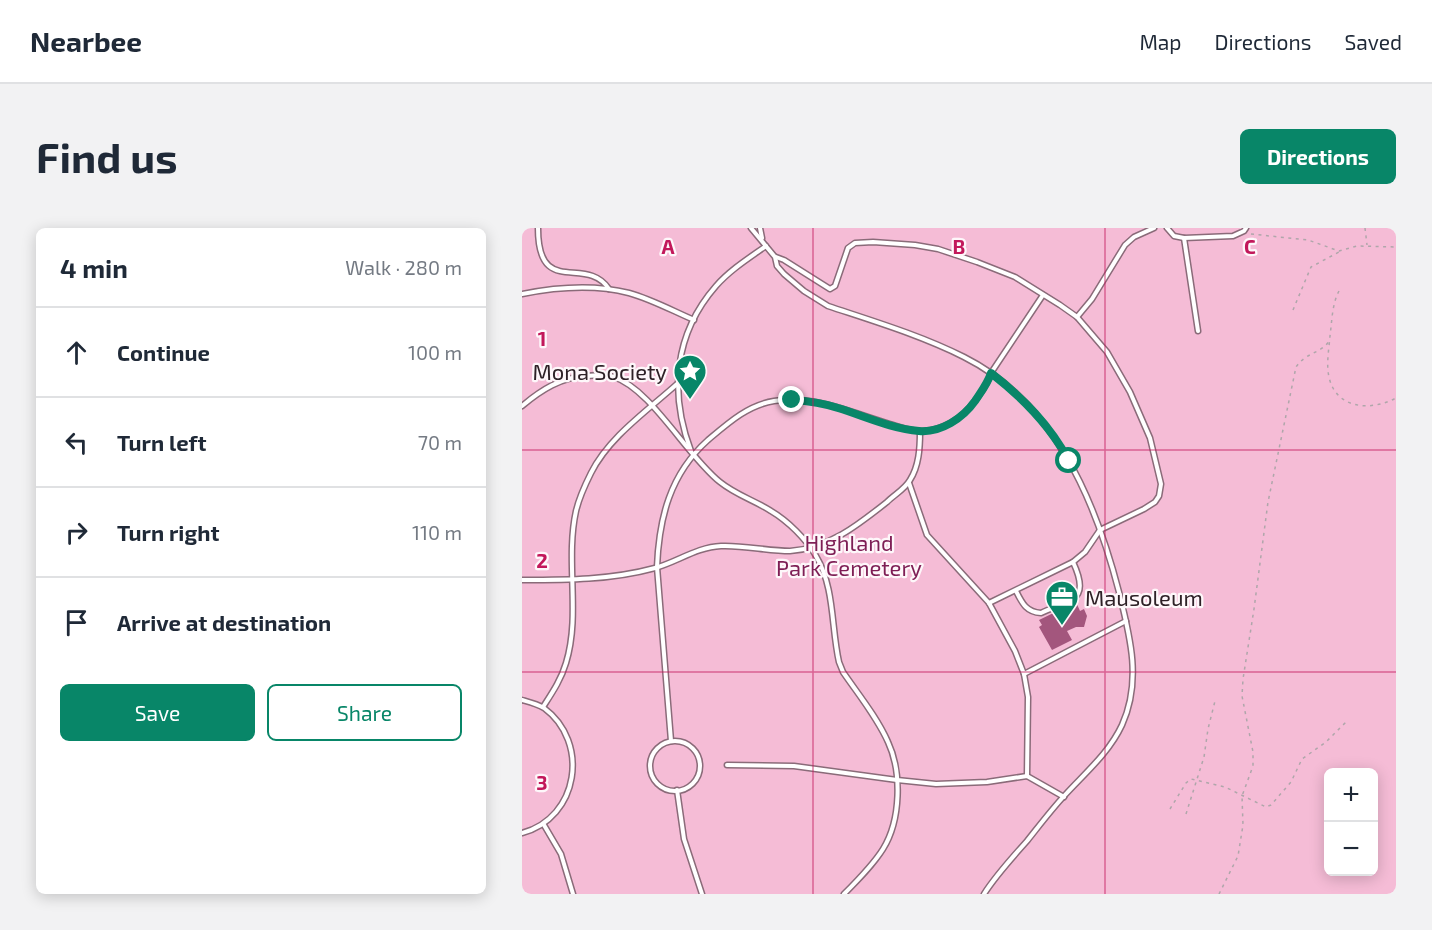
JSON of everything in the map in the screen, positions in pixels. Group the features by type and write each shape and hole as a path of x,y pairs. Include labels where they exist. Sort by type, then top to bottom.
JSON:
{"lane":[{"path":"538,228 539,250 553,269 594,275 601,279 609,290"},
{"path":"751,228 775,257 777,266 804,291 828,306 924,338 965,357 991,373 1026,402 1056,439 1085,490 1112,563 1133,655 1132,690 1123,723 1107,749 1064,796 984,894"},
{"path":"760,228 762,239"},
{"path":"1077,317 1092,299 1125,245 1134,237 1154,228"},
{"path":"1167,228 1174,236 1184,238 1233,236 1245,230"},
{"path":"1184,238 1198,331"},
{"path":"775,257 784,260 830,289 836,286 848,248 852,244 873,242 938,249 1015,277 1077,317 1107,352 1130,392 1150,438 1161,484 1159,496 1150,506 1100,530 1085,552 1073,562 989,603"},
{"path":"692,454 680,414 677,384 683,345 694,320 715,287 766,246"},
{"path":"522,294 567,288 630,293 694,320"},
{"path":"671,741 657,567 659,531 669,495 692,454 745,411 764,403 783,400 820,403 920,431 945,425 965,413 1043,295"},
{"path":"522,406 562,380 579,376 603,375 624,382 652,406 718,481 742,497 772,511 811,548 823,569 828,586 839,662 843,672 889,743 897,780 895,816 889,838 872,863 844,894"},
{"path":"543,707 558,684 567,661 572,635 574,519 579,499 591,472 613,443 677,384"},
{"path":"522,580 614,577 657,567 695,551 720,546 790,551 811,548 839,537 868,517 909,483 915,471 920,431"},
{"path":"909,483 927,535 989,603 1016,651 1028,697 1027,776"},
{"path":"1016,591 1025,608 1036,613 1073,599 1080,592 1081,585 1073,562"},
{"path":"1023,674 1126,621"},
{"path":"522,700 543,707 563,732 572,757 573,769 570,786 562,804 544,825 522,832"},
{"path":"671,741 678,741 692,747 700,759 699,774 696,780 690,786 677,790 662,787 652,775 651,760 654,753 664,743 671,741"},
{"path":"728,765 794,766 897,780 961,784 1027,776 1064,796"},
{"path":"677,790 684,839 702,894"},
{"path":"544,825 561,854 573,894"}],"path":[{"path":"1365,228 1368,245"},
{"path":"1245,230 1255,236 1308,240 1340,251"},
{"path":"1293,310 1311,267 1340,251 1357,246 1396,247"},
{"path":"1339,291 1333,310 1330,340 1329,378 1334,389 1345,402 1355,406 1385,404 1396,398"},
{"path":"1219,894 1238,856 1243,825 1242,796 1250,779 1253,752 1242,696 1243,679 1271,483 1296,367 1302,358 1326,346 1330,340"},
{"path":"1185,814 1204,757 1215,701"},
{"path":"1170,809 1185,783 1191,778 1225,787 1266,807 1270,805 1291,782 1302,759 1326,742 1348,720"}],"green space":[{"name":"Highland Park Cemetery","path":"522,228 1396,228 1396,894 522,894"}],"building":[{"name":"Mausoleum","path":"1076,602 1080,611 1084,609 1087,616 1084,627 1076,627 1067,631 1072,640 1052,650 1039,627 1042,625 1039,620"}],"place":[{"name":"Mona Society","path":"690,400"},
{"name":"Mausoleum","path":"1062,626"}],"route":[{"path":"792,400 836,407 902,428 929,430 952,422 965,413 986,384 991,373 1018,394 1039,416 1069,461"}]}
